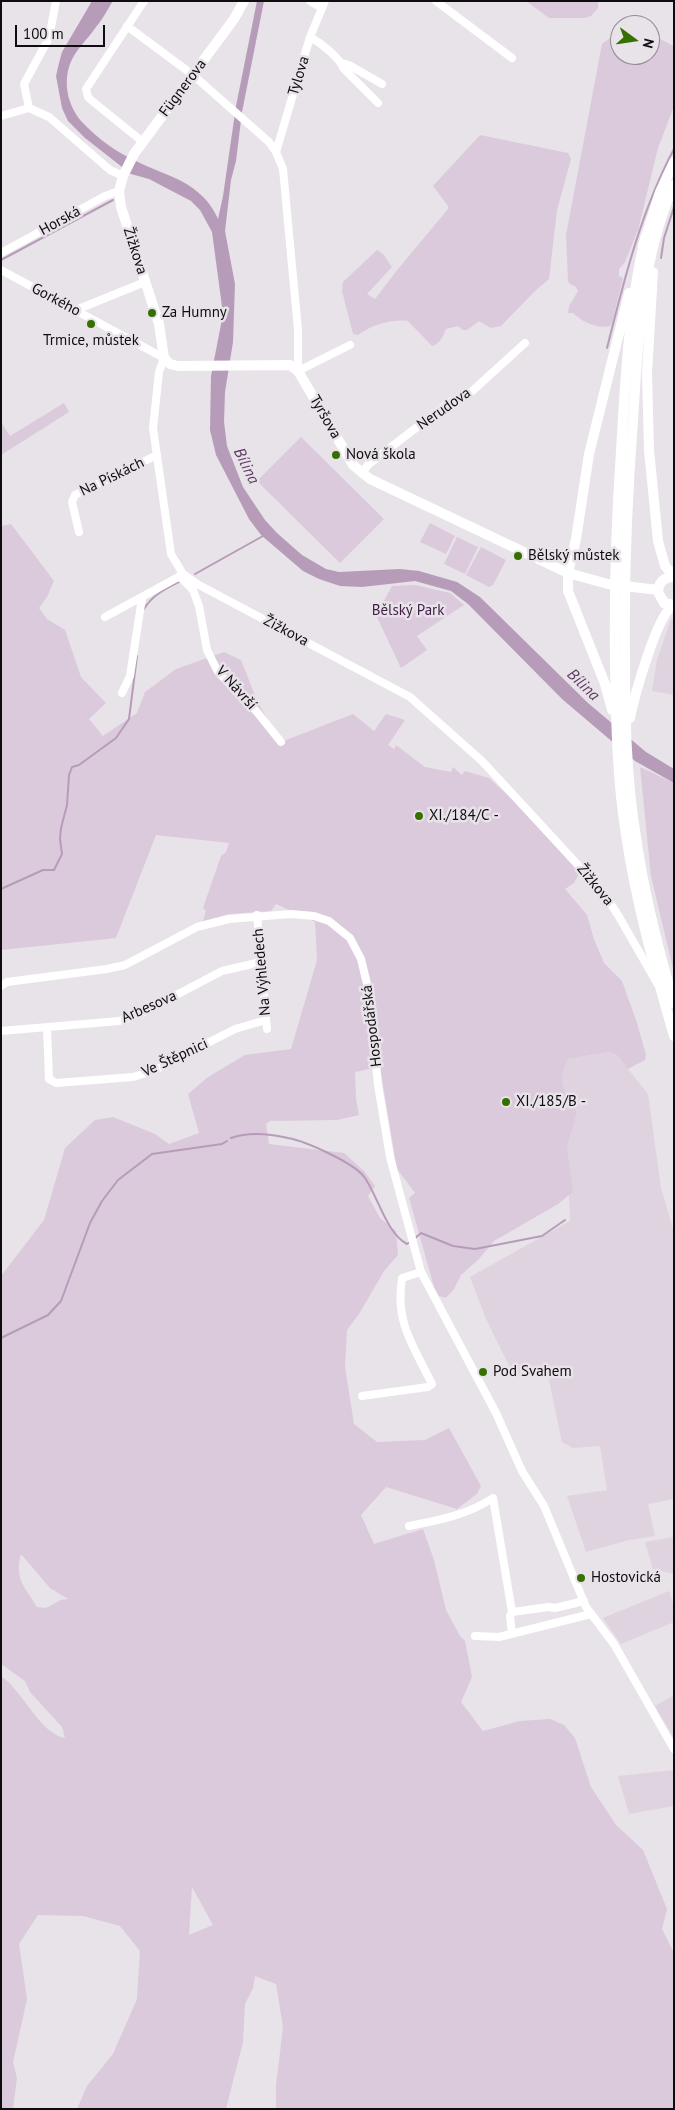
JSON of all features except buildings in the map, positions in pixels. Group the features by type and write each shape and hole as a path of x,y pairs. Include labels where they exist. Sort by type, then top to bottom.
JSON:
{"main road":[{"name":"Fügnerova","path":"124,173 134,154 234,19 244,1"},
{"path":"616,724 605,684 568,590 568,572 576,539 584,479 595,427 623,316 660,192 674,162"},
{"name":"Žižkova","path":"124,173 120,191 121,207 162,335 164,358"},
{"path":"621,556 639,338 648,270 659,224 674,185"},
{"path":"659,224 654,266 647,373 649,431 658,541 665,566 674,577 664,580 658,590 661,600 673,606"},
{"path":"616,724 626,378 636,279 645,238"},
{"path":"164,358 175,366 284,364 298,371"},
{"name":"Tyršova","path":"298,371 350,461 361,473 406,497 568,572 608,584 658,590"},
{"path":"626,734 640,679 664,614 673,606"},
{"path":"620,615 626,734 635,836 645,886 674,1003"},
{"name":"Žižkova","path":"616,724 618,766 626,835 635,887 674,1036"}],"street":[{"path":"29,108 24,84 49,38 56,1"},
{"path":"143,142 91,100 86,93 88,86 144,1"},
{"path":"310,1 324,5"},
{"path":"436,1 512,58"},
{"name":"Tylova","path":"276,152 310,37 324,5"},
{"path":"127,26 193,75 244,120 276,152 283,169 298,330 298,371 350,345"},
{"path":"310,37 324,44 342,63 344,69 378,102"},
{"path":"342,63 382,84"},
{"path":"1,116 29,108 49,117 110,170 124,173"},
{"name":"Horská","path":"1,253 105,196 120,191"},
{"name":"Gorkého","path":"1,270 164,358"},
{"path":"76,310 145,282"},
{"name":"Nerudova","path":"361,473 369,464 451,401 469,394 525,343"},
{"name":"Žižkova","path":"164,358 159,372 153,428 172,554 181,575 410,697 482,762 524,804 602,891 661,989"},
{"name":"Na Pískách","path":"79,532 72,502 75,495 157,455"},
{"path":"105,617 181,575"},
{"name":"V Návrší","path":"181,575 193,590 199,606 207,650 218,672 257,712 281,742"},
{"path":"122,693 130,676 142,598"},
{"name":"Hospodářská","path":"1,986 7,982 125,965 197,927 230,919 291,914 314,916 329,921 350,938 361,959 372,1007 378,1085 390,1156 421,1272"},
{"name":"Na Výhledech","path":"257,916 267,1029"},
{"name":"Arbesova","path":"1,1031 119,1021 140,1014 222,971 261,962"},
{"name":"Ve Štěpnici","path":"47,1028 49,1079 56,1083 132,1077 153,1071 235,1029 266,1020"},
{"path":"362,1396 428,1387 432,1384 402,1323 400,1309 399,1297 402,1278 421,1272 496,1413 522,1471 544,1506 584,1601 591,1614 614,1644 674,1749"},
{"path":"409,1526 460,1516 493,1498 512,1612 510,1616 512,1634"},
{"path":"512,1612 549,1607 555,1608 584,1601"},
{"path":"475,1636 499,1637 591,1614"}],"shaded area":[{"path":"92,1 113,1 101,21 75,54 70,64 67,87 70,101 77,115 94,134 108,145 140,163 193,188 213,209 218,219 236,106 257,1 264,1 242,112 225,231 235,284 233,342 225,392 224,422 227,446 243,487 265,520 302,555 326,569 339,572 400,569 419,571 457,582 480,597 588,703 646,752 674,769 674,783 635,761 562,699 468,604 451,591 415,581 362,587 340,586 319,579 303,571 261,535 249,519 216,455 210,430 211,376 223,314 212,232 200,210 191,201 149,179 131,174 85,138 68,121 62,108 56,76 62,52"},
{"path":"671,619 674,619 674,695 652,691 657,660"},
{"path":"608,1052 617,1055 648,1094 661,1188 674,1232 674,1499 648,1504 655,1536 629,1540 586,1552 567,1496 607,1490 600,1446 573,1448 562,1442 547,1371 515,1378 486,1319 470,1277 570,1221 567,1148 577,1112 564,1089 561,1072 568,1059"},
{"path":"674,1537 674,1574 653,1569 645,1542"},
{"path":"669,1591 674,1606 674,1622 621,1644 603,1618"},
{"path":"674,1695 674,1738 655,1706"},
{"path":"674,1770 674,1806 629,1814 618,1776"}],"green space":[{"path":"526,1 598,1 598,8 591,16 585,18 549,18"},
{"path":"610,38 610,65 660,65 660,39 674,46 674,106 658,148 638,230 625,262 619,269 619,276 623,278 612,323 610,326 605,327 595,326 585,322 573,313 568,313 569,306 578,291 568,281 566,235 602,44"},
{"path":"480,135 568,153 571,159 557,210 549,279 501,326 491,328 479,321 467,330 463,330 458,326 446,329 439,342 432,346 408,321 388,322 369,328 358,335 353,334 342,291 343,282 377,250 383,254 392,267 367,294 375,299 448,209 448,206 433,186"},
{"path":"64,403 69,412 1,455 1,422 10,436"},
{"path":"301,437 384,519 340,563 257,481"},
{"path":"430,523 455,536 446,554 420,542"},
{"path":"11,524 54,581 47,597 39,608 47,619 65,630 81,677 106,703 89,719 103,736 137,713 145,692 176,669 224,652 241,660 258,703 281,742 353,714 374,731 386,714 405,720 388,745 394,749 396,745 425,767 451,772 453,767 462,775 465,771 489,778 529,815 581,870 574,883 565,889 587,915 604,963 622,981 637,1023 646,1055 645,1060 628,1069 617,1055 608,1052 568,1059 564,1067 562,1080 577,1112 567,1148 573,1192 558,1204 494,1241 478,1260 461,1275 454,1289 446,1298 439,1296 434,1287 409,1198 415,1193 397,1169 380,1067 355,1072 356,1099 359,1115 337,1120 270,1121 266,1124 269,1144 344,1153 364,1171 375,1186 368,1196 380,1218 396,1231 398,1255 384,1271 359,1314 347,1330 345,1367 354,1424 377,1442 425,1440 449,1428 481,1486 477,1494 457,1509 386,1487 361,1515 374,1544 423,1529 434,1560 446,1610 460,1636 465,1641 472,1677 461,1702 483,1731 520,1721 550,1719 564,1725 575,1738 591,1787 616,1825 643,1850 667,1909 662,1929 674,1953 674,2109 276,2109 276,2086 283,2027 276,1984 255,1976 253,1988 245,2004 243,2042 226,2109 77,2109 87,2086 113,2054 137,1999 140,1951 120,1926 83,1916 38,1915 19,1944 27,1999 13,2062 17,2078 13,2109 1,2109 1,1676 48,1729 56,1735 65,1738 62,1727 30,1692 25,1681 1,1664 1,1276 44,1220 65,1148 95,1120 113,1117 155,1134 169,1144 199,1133 188,1094 208,1077 245,1055 291,1049 317,960 315,922 276,904 271,911 229,914 203,921 206,911 203,908 221,856 226,852 229,843 156,835 116,938 1,950 1,526","holes":["21,1554 50,1588 68,1599 61,1600 46,1608 37,1607 20,1576 19,1563","192,1887 213,1925 189,1935"]},
{"path":"457,537 478,547 465,574 444,564"},
{"path":"481,547 506,560 493,585 489,587 466,575"},
{"name":"Bělský Park","path":"415,585 450,593 464,605 417,636 427,650 401,668 376,615 392,586"},
{"path":"640,767 674,783 674,973 651,876"}],"waterway":[{"path":"607,348 634,246 652,197 674,149"},
{"path":"1,260 113,200"},
{"path":"661,258 664,238 674,207"},
{"path":"195,574 263,536"},
{"path":"144,609 147,604 165,589 181,581"},
{"path":"1,889 43,870 54,870 62,854 61,828 67,805 69,775 72,767 79,765 116,738 129,719 137,656"},
{"path":"231,1138 252,1134 281,1137 306,1143 341,1160 360,1172 370,1186 388,1224 400,1239 407,1244 410,1242"},
{"path":"1,1338 48,1315 61,1301 90,1223 102,1201 118,1180 152,1154 222,1144 227,1141"},
{"path":"414,1239 421,1233 453,1246 475,1249 542,1236 565,1220"}],"place":[{"name":"Za Humny","path":"152,313"},
{"name":"Trmice, můstek","path":"91,324"},
{"name":"Nová škola","path":"336,455"},
{"name":"Bělský můstek","path":"518,556"},
{"name":"XI./184/C -","path":"419,816"},
{"name":"XI./185/B -","path":"506,1102"},
{"name":"Pod Svahem","path":"483,1372"},
{"name":"Hostovická","path":"581,1578"}],"water label":[{"name":"Bílina","path":"246,466"},
{"name":"Bílina","path":"583,685"}]}
